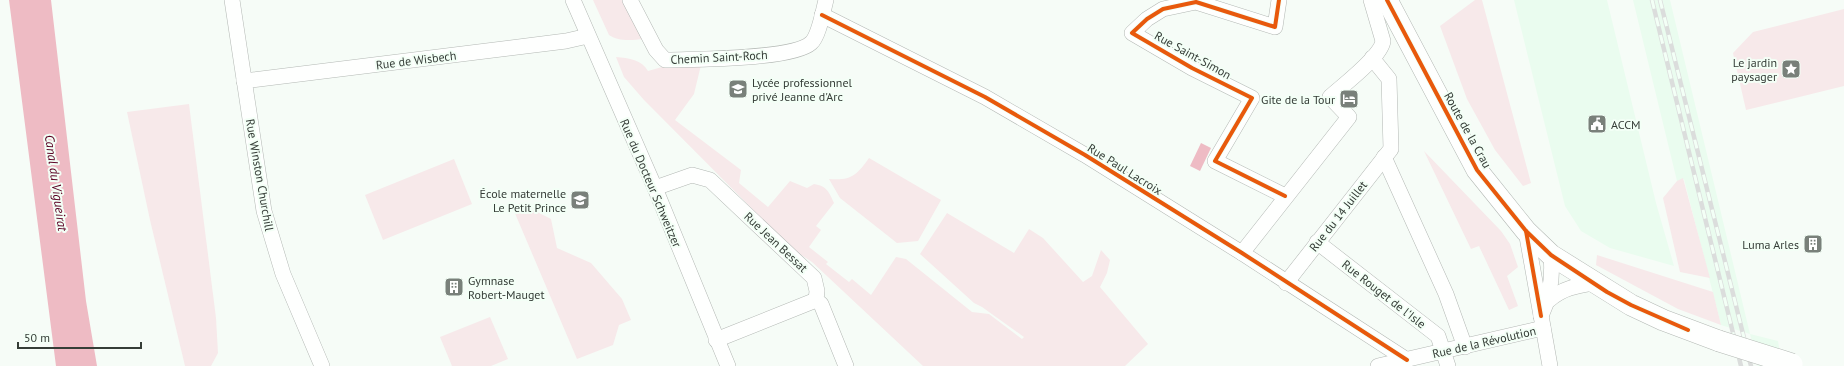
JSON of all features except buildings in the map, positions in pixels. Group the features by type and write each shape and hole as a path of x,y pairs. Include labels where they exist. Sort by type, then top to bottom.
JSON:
{"main road":[{"name":"Route de la Crau","path":"1387,0 1477,170 1526,231 1552,255 1631,305 1663,320 1719,341 1795,365"}],"street":[{"name":"Rue Winston Churchill","path":"232,0 264,211 283,274 322,366"},
{"name":"Rue du Docteur Schweitzer","path":"573,0 655,188 716,340 728,366"},
{"name":"Chemin Saint-Roch","path":"630,0 656,50 665,60 760,57 792,51 810,44 816,35 826,0"},
{"name":"Rue Saint-Simon","path":"1279,0 1275,27 1196,2 1163,10 1147,19 1132,32 1192,68 1252,98 1215,161 1285,196"},
{"path":"1242,253 1285,196 1349,117 1330,97 1381,48 1383,40 1371,0"},
{"name":"Rue Paul Lacroix","path":"822,15 985,97 1109,170 1242,253 1286,283 1407,360"},
{"name":"Rue de Wisbech","path":"244,81 566,41 588,36"},
{"path":"1372,58 1389,79 1387,153 1446,294 1464,347"},
{"name":"Rue du 14 Juillet","path":"1286,283 1387,153"},
{"name":"Rue Jean Bessat","path":"655,188 692,175 710,180 814,278 817,291 816,300 821,304 846,366"},
{"path":"1526,231 1550,366"},
{"name":"Rue Rouget de l'Isle","path":"1317,242 1438,336 1446,359"},
{"path":"1542,322 1549,300 1553,270 1552,255"},
{"path":"1549,300 1559,291 1569,287 1594,283"},
{"path":"716,340 816,300"},
{"name":"Rue de la Révolution","path":"1378,366 1407,360 1446,359 1464,347 1542,322"}],"shaded area":[{"path":"593,0 623,0 644,39 621,40 609,35"},
{"path":"1475,0 1482,0 1531,183 1523,186 1495,150 1467,99 1440,26"},
{"path":"1514,0 1607,0 1656,203 1674,266 1610,248 1581,231 1565,206"},
{"path":"1633,0 1670,0 1750,334 1721,325 1684,179 1677,181"},
{"name":"Le jardin paysager","path":"1844,9 1844,86 1746,110 1733,53 1753,32"},
{"path":"616,57 639,62 648,71 662,67 701,65 694,94 675,120 741,170 739,183 768,207 790,181 807,188 814,184 825,188 834,203 816,226 821,230 809,247 828,262 826,264 849,282 852,279 871,295 896,257 906,259 972,312 989,314 1022,339 1024,337 974,303 920,254 947,213 1014,253 1029,229 1043,238 1083,282 1092,276 1101,250 1110,260 1107,273 1100,287 1148,344 1125,366 923,366 812,262 792,249 644,100 624,77"},
{"path":"189,104 216,318 218,353 211,366 185,366 150,220 127,112"},
{"path":"1424,151 1501,231 1510,244 1518,267 1507,276 1518,306 1509,310 1479,246 1471,249"},
{"path":"869,158 941,200 918,241 897,243 840,198 829,179 843,179 853,176 861,169"},
{"path":"454,159 472,204 383,240 365,195"},
{"path":"1683,178 1710,278 1680,272 1663,198 1677,181"},
{"path":"519,203 551,219 557,248 591,263 622,299 631,320 619,325 613,345 577,359 514,211"},
{"path":"1597,255 1713,292 1721,325 1678,309 1596,265"},
{"path":"490,317 508,359 491,366 452,366 440,337"},
{"path":"1750,334 1778,341 1782,366 1758,366"}],"water":[{"name":"Canal du Vigueirat","path":"9,0 51,0 86,301 97,366 56,366"},
{"path":"1201,143 1211,148 1200,171 1190,166"}],"railway":[{"path":"1652,0 1741,366"},
{"path":"1660,0 1751,366"}],"cycle path":[{"path":"1279,0 1275,27 1196,2 1163,9 1147,19 1132,33 1192,68 1252,98 1215,161 1285,196"},
{"path":"1387,0 1477,170 1526,231 1551,255 1607,292 1631,305 1688,330"},
{"path":"822,15 985,97 1085,155 1242,253 1407,360"},
{"path":"1526,231 1541,316"}],"place":[{"name":"Le jardin paysager","path":"1791,69"},
{"name":"Lycée professionnel privé Jeanne d'Arc","path":"738,89"},
{"name":"Gite de la Tour","path":"1349,99"},
{"name":"ACCM","path":"1597,124"},
{"name":"École maternelle Le Petit Prince","path":"580,200"},
{"name":"Luma Arles","path":"1813,244"},
{"name":"Gymnase Robert-Mauget","path":"454,287"}]}
